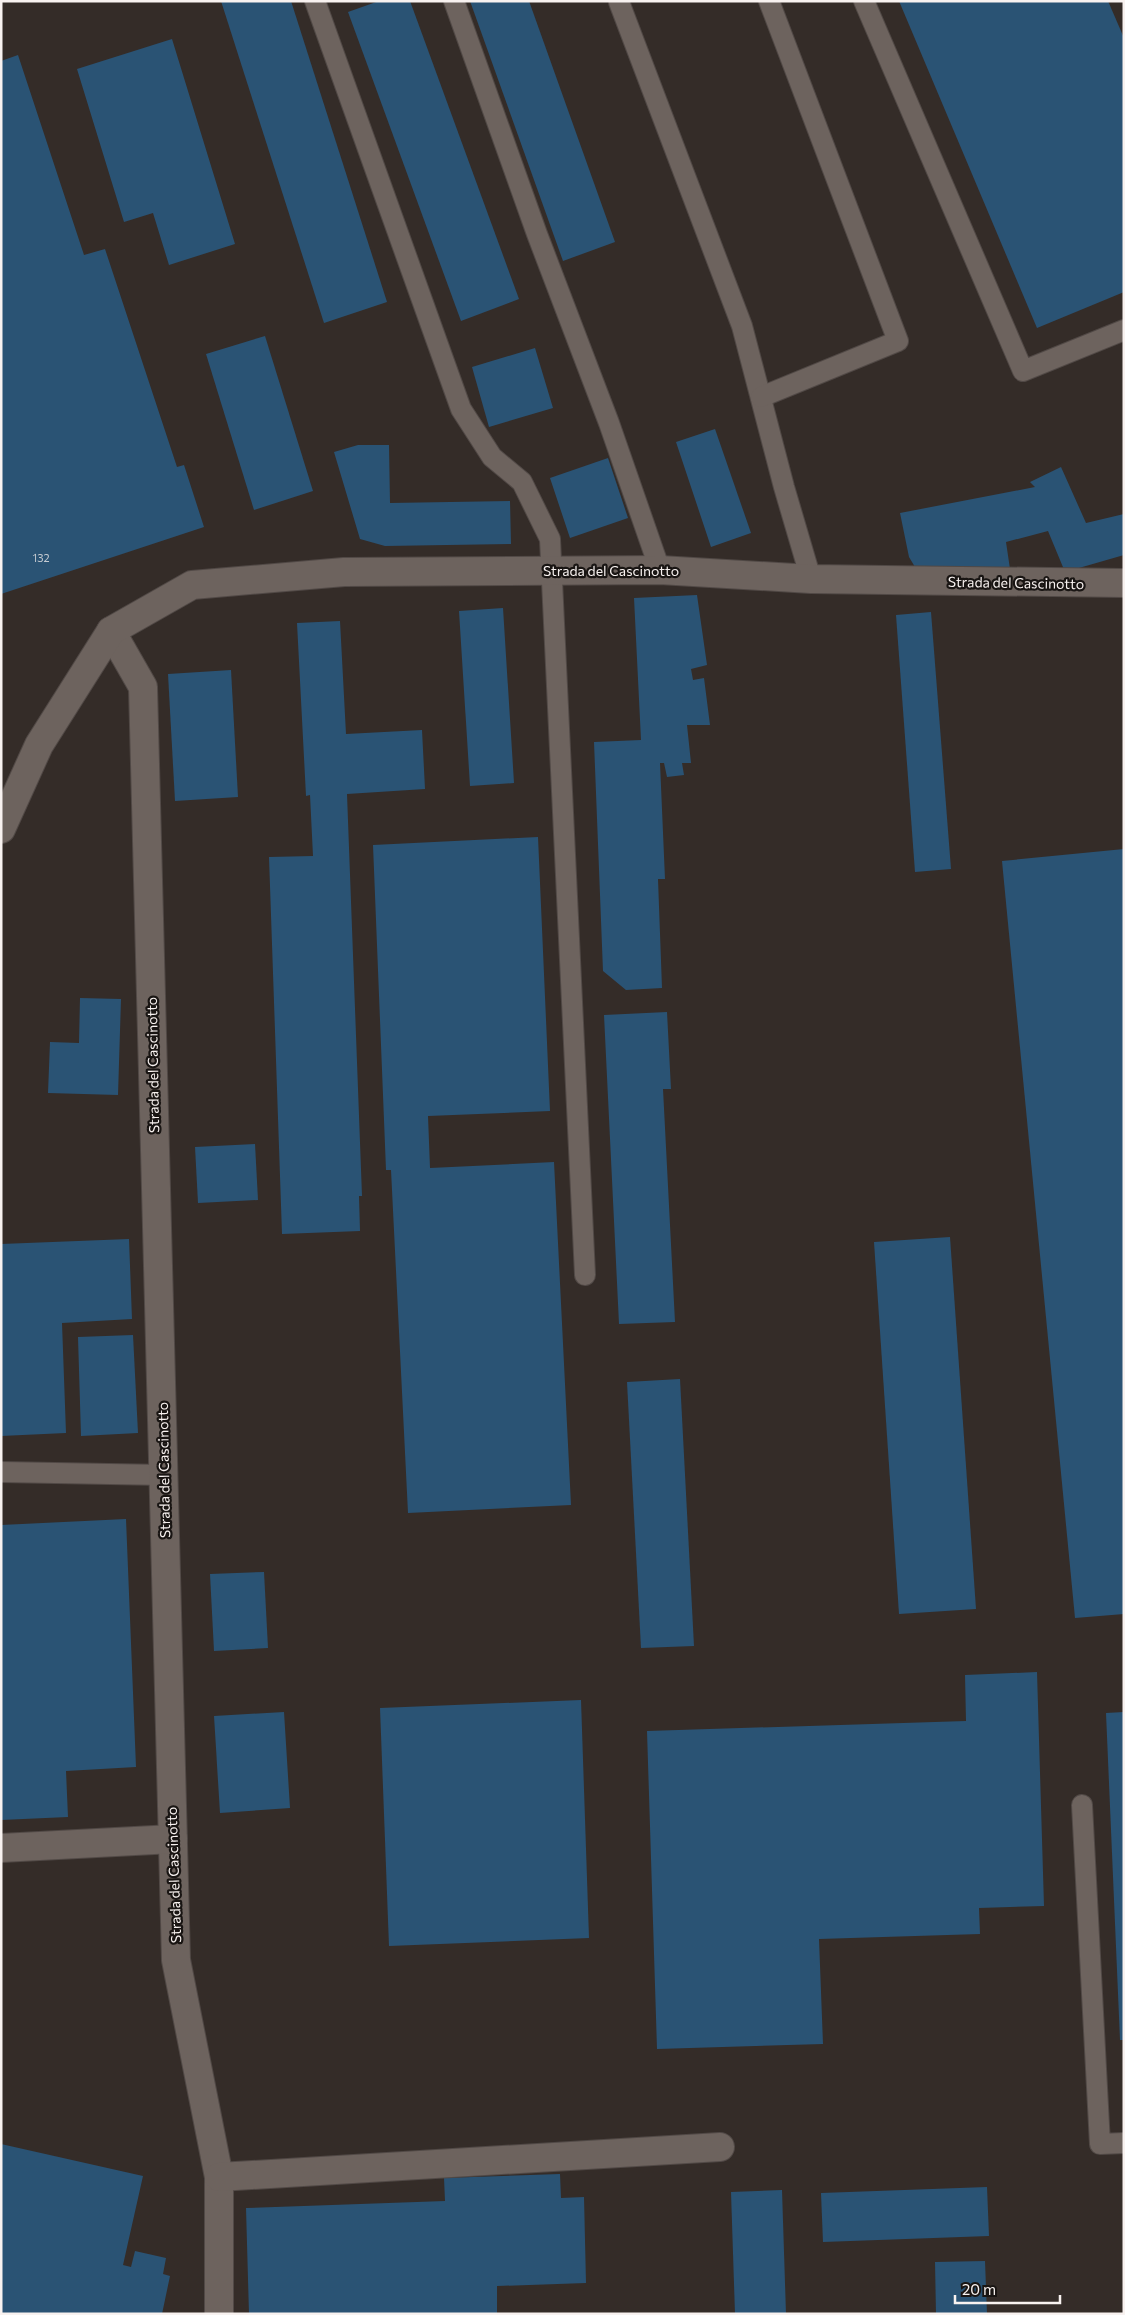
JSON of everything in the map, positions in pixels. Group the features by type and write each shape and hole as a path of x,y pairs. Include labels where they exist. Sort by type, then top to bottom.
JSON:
{"street":[{"name":"Strada del Cascinotto","path":"1,829 39,745 111,631 192,585 344,572 660,570 811,579 1124,583"},
{"name":"Strada del Cascinotto","path":"111,631 143,687 176,1960 219,2177 219,2314"},
{"path":"1,1848 173,1839"},
{"path":"219,2177 720,2147"}],"lane":[{"path":"315,1 461,410 492,457 522,482 550,539 585,1275"},
{"path":"454,1 537,234 609,423 660,570"},
{"path":"760,397 898,341 768,1"},
{"path":"864,1 1023,371 1124,330"},
{"path":"619,2 742,326 795,528 811,579"},
{"path":"1,1472 164,1475"},
{"path":"1082,1805 1100,2144 1124,2143"}],"building":[{"path":"221,1 291,1 387,302 324,323"},
{"path":"379,1 410,1 519,299 461,321 348,12"},
{"path":"470,1 529,1 615,242 563,261"},
{"path":"899,1 1108,1 1124,38 1124,292 1037,328"},
{"path":"172,39 235,244 169,265 153,213 124,222 77,69"},
{"path":"18,55 84,255 105,249 177,467 184,465 204,527 1,594 1,61"},
{"path":"265,336 313,491 254,510 206,354"},
{"path":"535,348 553,408 489,427 472,367"},
{"path":"715,429 751,533 711,547 676,442"},
{"path":"358,445 389,445 390,503 510,501 511,544 385,546 360,539 334,452"},
{"path":"608,458 628,518 570,538 550,478"},
{"path":"1061,467 1086,523 1124,514 1124,555 1065,572 1048,531 1006,542 1010,569 915,567 909,557 900,513 1035,487 1030,482"},
{"path":"697,595 707,665 691,669 693,680 704,678 710,725 687,725 691,763 682,763 684,775 667,777 664,763 660,763 665,879 658,879 662,988 626,990 603,971 594,742 641,740 634,598"},
{"path":"503,608 514,783 470,786 459,611"},
{"path":"931,612 951,869 915,872 896,615"},
{"path":"340,621 346,734 422,730 425,789 347,794 362,1196 359,1196 360,1231 282,1234 269,857 313,856 310,795 306,796 297,623"},
{"path":"231,670 238,797 175,801 168,674"},
{"path":"538,837 550,1111 428,1116 430,1168 554,1162 571,1505 408,1513 391,1170 386,1170 373,845"},
{"path":"1124,849 1124,1614 1075,1618 1002,861"},
{"path":"80,998 121,999 118,1095 48,1093 50,1042 79,1043"},
{"path":"667,1012 671,1089 663,1089 675,1322 619,1324 604,1015"},
{"path":"255,1144 258,1200 198,1203 195,1147"},
{"path":"950,1237 976,1609 899,1614 874,1242"},
{"path":"129,1239 132,1319 62,1323 66,1433 1,1436 1,1244"},
{"path":"133,1335 138,1433 81,1436 78,1337"},
{"path":"680,1379 694,1646 641,1648 627,1382"},
{"path":"126,1519 136,1767 66,1771 68,1817 1,1820 1,1525"},
{"path":"264,1572 268,1648 214,1651 210,1574"},
{"path":"1037,1672 1044,1906 979,1908 980,1934 819,1939 823,2044 657,2049 647,1731 966,1721 965,1675"},
{"path":"581,1700 589,1938 389,1946 380,1708"},
{"path":"284,1712 290,1808 220,1813 214,1716"},
{"path":"1124,1712 1124,2040 1120,2040 1106,1713"},
{"path":"1,2144 143,2176 123,2265 131,2267 135,2251 166,2258 163,2274 170,2276 162,2314 1,2314"},
{"path":"560,2174 561,2198 584,2197 586,2283 497,2286 497,2314 249,2314 246,2208 445,2201 444,2178"},
{"path":"987,2187 989,2236 823,2242 821,2193"},
{"path":"782,2190 786,2314 735,2314 731,2192"},
{"path":"985,2261 987,2314 936,2314 935,2262"}]}
